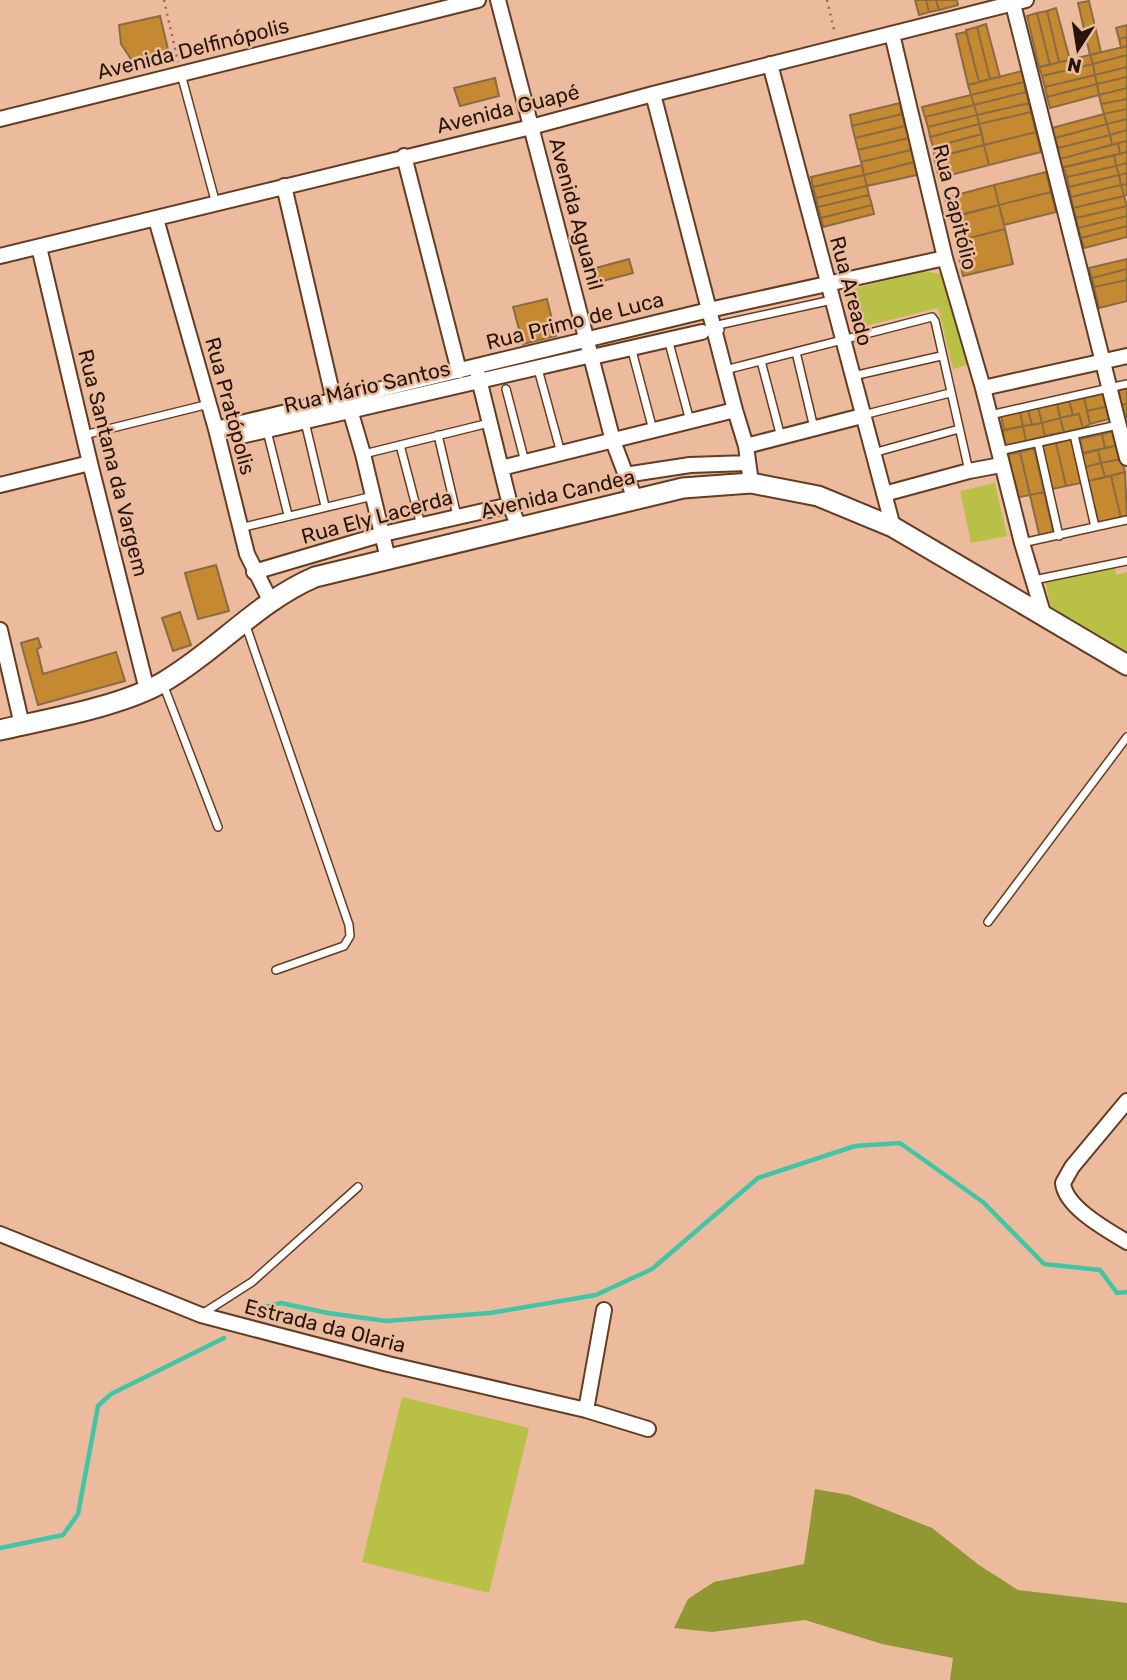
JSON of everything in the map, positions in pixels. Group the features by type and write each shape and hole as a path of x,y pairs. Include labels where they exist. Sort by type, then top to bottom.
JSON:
{"main road":[{"name":"Avenida Candea","path":"0,730 108,704 155,687 270,600 315,577 683,488 751,483 818,496 893,527 1043,613 1127,665"}],"street":[{"name":"Avenida Delfinópolis","path":"0,119 478,0"},
{"name":"Avenida Aguanil","path":"498,0 588,340 587,357 613,441 635,499"},
{"name":"Avenida Guapé","path":"0,256 531,127 1020,2"},
{"path":"1020,2 1102,361 1127,458"},
{"name":"Rua Capitólio","path":"892,34 945,258 983,388 1021,544 1043,613"},
{"name":"Rua Areado","path":"770,64 893,527"},
{"path":"653,94 727,369 746,446 751,483"},
{"path":"404,156 460,371"},
{"path":"284,186 344,403 363,454 388,559"},
{"name":"Rua Pratópolis","path":"156,219 216,429 240,528 254,572 270,600"},
{"name":"Rua Santana da Vargem","path":"39,247 90,463 155,687"},
{"name":"Rua Primo de Luca","path":"216,429 344,403 460,371 709,310 945,258"},
{"name":"Rua Mário Santos","path":"241,436 305,422 344,403 480,382 702,332"},
{"path":"983,388 1127,356"},
{"path":"476,367 510,505 519,527"},
{"path":"501,468 735,410"},
{"path":"746,446 862,416"},
{"path":"884,494 970,471 1000,458"},
{"path":"0,485 90,463"},
{"path":"625,475 690,465 748,463"},
{"name":"Rua Ely Lacerda","path":"254,572 383,534 510,505"},
{"path":"0,630 22,725"},
{"path":"1127,1101 1072,1167 1063,1183 1069,1198 1087,1216 1127,1242"},
{"name":"Estrada da Olaria","path":"0,1234 201,1315 388,1364 586,1410 648,1429"},
{"path":"586,1410 604,1310"}],"lane":[{"path":"180,73 216,205"},
{"path":"832,300 718,325 727,369 932,317 970,471"},
{"path":"668,339 690,422"},
{"path":"631,347 653,431"},
{"path":"796,352 814,428"},
{"path":"853,376 942,356"},
{"path":"761,361 781,437"},
{"path":"538,369 561,453"},
{"path":"989,415 1127,384"},
{"path":"506,390 525,462"},
{"path":"862,416 950,393"},
{"path":"83,435 209,404"},
{"path":"305,422 325,506"},
{"path":"363,454 489,424"},
{"path":"1000,458 1038,443 1118,425"},
{"path":"873,453 959,429"},
{"path":"267,431 288,515"},
{"path":"438,435 457,517"},
{"path":"1074,435 1096,527"},
{"path":"1038,443 1059,536"},
{"path":"400,445 421,526"},
{"path":"240,528 374,495"},
{"path":"1021,544 1127,520"},
{"path":"1033,580 1127,561"},
{"path":"244,622 349,925 350,936 344,946 276,970"},
{"path":"155,687 218,827"},
{"path":"988,922 1127,737"},
{"path":"201,1315 252,1282 358,1187"}],"path":[{"path":"164,0 180,73"},
{"path":"827,0 839,47"}],"green space":[{"path":"924,271 940,274 947,279 971,364 953,369 938,308 853,329 845,298 852,289"},
{"path":"995,483 1007,536 971,543 960,491"},
{"path":"1115,567 1116,575 1127,572 1127,653 1051,608 1045,581"},
{"path":"402,1397 529,1428 489,1593 362,1562"},
{"path":"815,1489 849,1495 932,1528 979,1565 1018,1590 1127,1603 1127,1680 950,1680 953,1658 882,1644 805,1620 712,1632 674,1628 688,1599 714,1582 804,1564"}],"building":[{"path":"915,0 926,0 929,12 919,15"},
{"path":"926,0 936,0 939,10 929,12"},
{"path":"936,0 957,0 958,5 939,10"},
{"path":"1089,1 1101,52 1090,55 1078,3"},
{"path":"1056,8 1070,60 1059,62 1047,11"},
{"path":"1047,11 1059,62 1050,65 1037,13"},
{"path":"1037,13 1050,65 1039,67 1027,16"},
{"path":"160,16 169,53 133,62 121,44 119,25"},
{"path":"986,24 1000,77 990,79 977,27"},
{"path":"1127,25 1127,37 1119,39 1116,28"},
{"path":"977,27 990,79 979,82 966,30"},
{"path":"966,32 979,82 968,85 956,34"},
{"path":"1127,37 1127,46 1121,48 1119,39"},
{"path":"1127,46 1127,55 1093,64 1090,55"},
{"path":"1090,55 1093,64 1042,76 1039,67"},
{"path":"1127,55 1127,67 1095,75 1093,64"},
{"path":"1093,64 1095,75 1045,87 1042,76"},
{"path":"1127,67 1127,77 1097,84 1095,75"},
{"path":"1022,71 1024,82 971,95 968,85"},
{"path":"1095,75 1097,84 1047,97 1045,87"},
{"path":"1127,77 1127,88 1099,95 1097,84"},
{"path":"495,78 499,96 460,106 454,88"},
{"path":"1024,82 1026,92 974,105 971,95"},
{"path":"1097,84 1099,95 1050,108 1047,97"},
{"path":"1127,88 1127,99 1101,104 1099,95"},
{"path":"1026,92 1029,103 977,115 974,105"},
{"path":"971,95 974,105 925,117 922,107"},
{"path":"1127,99 1127,109 1104,114 1101,104"},
{"path":"900,103 902,114 852,126 850,115"},
{"path":"1029,103 1031,112 979,124 977,115"},
{"path":"974,105 977,115 928,127 925,117"},
{"path":"1127,109 1127,119 1107,124 1104,114"},
{"path":"1031,112 1036,132 984,145 979,124"},
{"path":"902,114 905,126 855,138 852,126"},
{"path":"1104,114 1107,124 1055,138 1052,128"},
{"path":"977,115 979,124 930,137 928,127"},
{"path":"1127,119 1127,130 1110,135 1107,124"},
{"path":"979,124 982,134 933,147 930,137"},
{"path":"1107,124 1110,135 1058,148 1055,138"},
{"path":"905,126 909,138 858,150 855,138"},
{"path":"1127,130 1127,141 1112,145 1110,135"},
{"path":"1036,132 1041,152 989,165 984,145"},
{"path":"982,134 984,145 935,158 933,147"},
{"path":"1110,135 1112,145 1060,159 1058,148"},
{"path":"909,138 911,150 861,162 858,150"},
{"path":"1127,141 1127,152 1120,154 1118,143"},
{"path":"1118,143 1120,154 1062,168 1060,159"},
{"path":"984,145 989,165 939,178 934,158"},
{"path":"911,150 914,162 864,175 861,162"},
{"path":"1127,152 1127,163 1116,166 1114,155"},
{"path":"1114,155 1116,166 1067,177 1064,167"},
{"path":"914,162 917,175 867,186 864,175"},
{"path":"1127,163 1127,173 1119,175 1116,166"},
{"path":"862,165 864,175 813,187 811,177"},
{"path":"1116,166 1119,175 1069,187 1067,177"},
{"path":"1046,172 1051,192 999,205 994,185"},
{"path":"1127,173 1127,184 1121,185 1119,175"},
{"path":"864,175 867,186 816,198 813,187"},
{"path":"1119,175 1121,185 1071,197 1069,187"},
{"path":"1127,184 1127,195 1124,196 1121,185"},
{"path":"994,185 999,205 950,218 945,198"},
{"path":"1121,185 1124,196 1073,208 1071,197"},
{"path":"867,186 869,195 818,207 816,198"},
{"path":"1051,192 1056,212 1004,225 999,205"},
{"path":"869,195 872,205 821,218 818,207"},
{"path":"1124,196 1127,206 1076,218 1073,208"},
{"path":"872,205 874,214 823,227 821,218"},
{"path":"999,205 1005,229 961,240 955,216"},
{"path":"1127,206 1127,216 1078,228 1076,218"},
{"path":"1127,216 1127,226 1081,238 1078,228"},
{"path":"1127,226 1127,237 1084,248 1081,238"},
{"path":"1005,229 1013,264 963,276 959,257 966,255 961,240"},
{"path":"629,259 633,273 595,283 592,269"},
{"path":"1127,259 1127,269 1092,278 1089,268"},
{"path":"1127,269 1127,280 1094,287 1092,278"},
{"path":"1127,280 1127,301 1099,308 1094,287"},
{"path":"547,299 556,336 523,344 513,307"},
{"path":"1127,388 1127,404 1119,405 1116,391"},
{"path":"1105,391 1109,406 1087,411 1084,397"},
{"path":"1084,397 1090,424 1083,428 1079,414 1073,415 1069,400"},
{"path":"1069,400 1073,415 1060,418 1057,403"},
{"path":"1057,403 1060,418 1042,423 1038,407"},
{"path":"1127,404 1127,417 1123,418 1119,405"},
{"path":"1109,406 1112,418 1090,424 1087,411"},
{"path":"1038,407 1042,423 1032,425 1028,410"},
{"path":"1028,410 1032,425 1023,426 1020,412"},
{"path":"1020,412 1023,426 1004,430 1001,416"},
{"path":"1079,414 1083,428 1064,432 1060,418"},
{"path":"1060,418 1064,432 1045,436 1042,423"},
{"path":"1042,423 1045,436 1026,441 1023,426"},
{"path":"1023,426 1026,441 1005,446 1002,431"},
{"path":"1115,431 1118,445 1105,448 1102,434"},
{"path":"1102,434 1105,448 1083,453 1080,439"},
{"path":"1071,439 1081,483 1066,486 1056,443"},
{"path":"1056,443 1066,486 1052,489 1042,446"},
{"path":"1118,445 1121,459 1101,463 1098,450"},
{"path":"1034,448 1044,492 1030,495 1020,452"},
{"path":"1098,450 1101,463 1085,467 1082,454"},
{"path":"1020,452 1030,495 1015,498 1005,455"},
{"path":"1121,459 1125,472 1105,477 1101,463"},
{"path":"1101,463 1105,477 1088,481 1085,467"},
{"path":"1125,472 1127,516 1121,518 1111,476"},
{"path":"1111,476 1121,518 1099,524 1088,481"},
{"path":"1044,492 1054,535 1040,538 1030,495"},
{"path":"216,565 229,611 198,619 185,573"},
{"path":"180,612 191,645 173,651 162,618"},
{"path":"38,638 41,647 37,649 43,674 116,652 125,681 38,705 21,643"}],"waterway":[{"path":"248,1311 281,1303 386,1321 490,1313 596,1295 652,1269 758,1178 855,1146 900,1143 983,1202 1044,1264 1100,1270 1117,1293 1127,1292"},
{"path":"0,1548 63,1535 78,1514 98,1406 111,1394 224,1338"}]}
